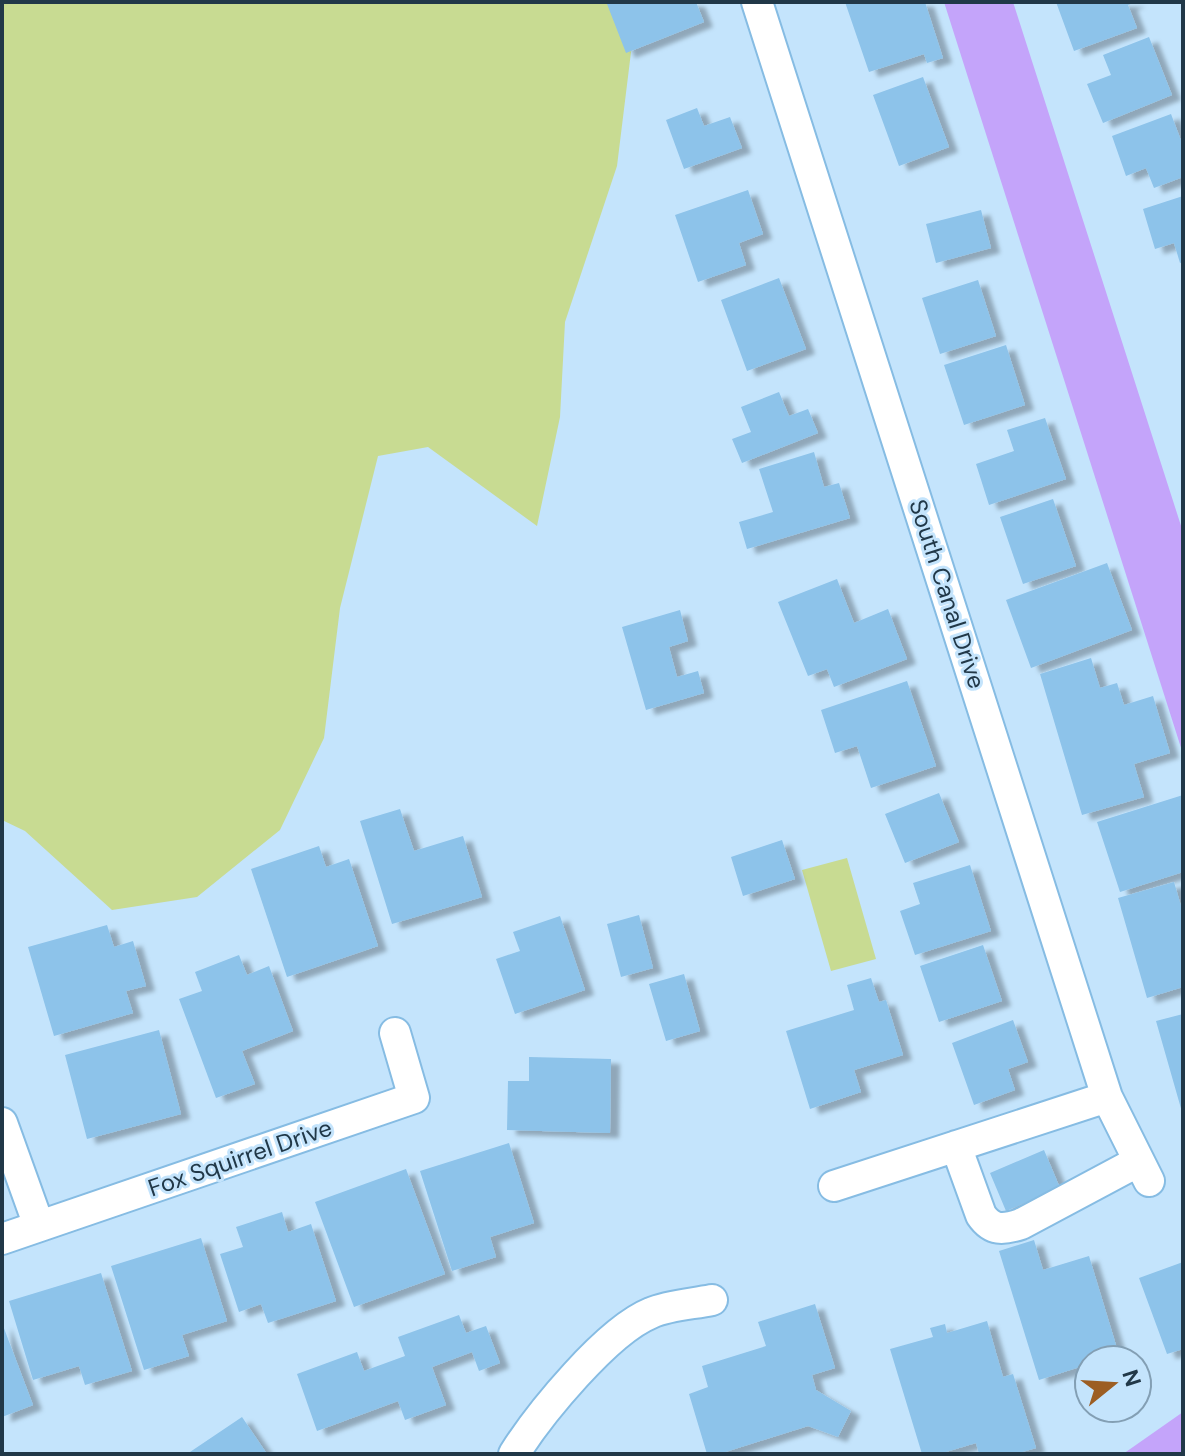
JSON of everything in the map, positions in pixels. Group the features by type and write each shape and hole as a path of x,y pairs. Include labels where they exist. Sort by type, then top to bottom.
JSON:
{"street":[{"name":"South Canal Drive","path":"757,2 1107,1097 1144,1171 1004,1230 987,1224 981,1215 956,1146"},
{"name":"Fox Squirrel Drive","path":"2,1239 414,1098 395,1033"},
{"path":"834,1186 1107,1097"},
{"path":"2,1123 39,1226"},
{"path":"514,1454 535,1421 615,1335 651,1313 712,1300"}],"green space":[{"path":"2,2 624,2 633,36 617,166 565,322 560,417 537,526 428,447 378,456 340,608 324,738 280,830 197,897 112,910 25,831 2,820"},
{"path":"847,858 876,959 831,971 802,870"}],"shaded area":[{"path":"944,2 1013,2 1183,532 1183,754"},
{"path":"1183,1412 1183,1454 1123,1454"}],"building":[{"path":"696,2 704,22 626,53 607,4"},
{"path":"845,2 925,2 943,58 927,63 924,54 869,72"},
{"path":"1056,2 1137,2 1128,5 1137,28 1074,51"},
{"path":"1149,37 1172,95 1103,123 1087,84 1111,75 1103,55"},
{"path":"923,77 949,147 899,166 873,95"},
{"path":"697,108 704,126 730,117 742,148 684,169 666,120"},
{"path":"1171,114 1183,146 1183,177 1154,188 1146,168 1126,176 1112,136"},
{"path":"748,190 763,234 739,243 746,265 698,282 675,215"},
{"path":"1183,196 1183,262 1180,263 1174,243 1155,249 1143,209"},
{"path":"981,210 991,248 936,263 926,224"},
{"path":"779,278 806,349 747,371 721,300"},
{"path":"978,280 996,336 940,354 922,298"},
{"path":"1006,345 1025,405 964,425 944,365"},
{"path":"779,392 789,416 808,409 818,433 742,463 732,439 751,432 741,407"},
{"path":"1045,418 1066,479 989,505 976,464 1014,451 1007,430"},
{"path":"814,452 824,487 839,483 850,518 747,549 739,522 773,512 759,469"},
{"path":"1053,499 1076,566 1023,584 1000,517"},
{"path":"1107,563 1132,630 1031,668 1006,600"},
{"path":"837,579 854,623 888,609 907,659 834,687 827,669 808,676 778,602"},
{"path":"680,610 688,641 669,647 677,677 698,671 704,693 646,710 622,627"},
{"path":"1091,658 1100,688 1117,683 1124,705 1153,696 1170,753 1134,764 1144,797 1082,815 1040,674"},
{"path":"907,681 936,766 871,788 857,746 835,753 821,710"},
{"path":"939,793 959,842 905,863 885,814"},
{"path":"1183,795 1183,872 1120,892 1097,822"},
{"path":"400,809 414,851 463,836 482,897 392,924 360,821"},
{"path":"782,840 795,879 743,896 731,857"},
{"path":"319,846 326,867 349,859 378,946 287,977 251,869"},
{"path":"970,865 991,931 915,955 900,911 920,904 913,883"},
{"path":"1174,882 1183,913 1183,987 1147,998 1118,898"},
{"path":"639,915 653,968 621,977 607,924"},
{"path":"560,916 585,990 515,1014 496,959 520,951 513,932"},
{"path":"107,925 114,947 133,941 146,986 126,991 133,1013 54,1036 28,947"},
{"path":"983,945 1002,1001 939,1022 920,966"},
{"path":"239,955 247,975 269,966 293,1031 242,1051 255,1084 216,1098 179,999 202,991 195,972"},
{"path":"684,974 700,1031 666,1041 649,984"},
{"path":"871,978 879,1002 886,1000 903,1055 854,1070 861,1092 810,1109 786,1031 854,1010 847,985"},
{"path":"1183,1014 1183,1112 1182,1112 1156,1021"},
{"path":"1013,1020 1028,1062 1008,1069 1015,1090 974,1105 952,1043"},
{"path":"159,1030 181,1114 87,1139 65,1055"},
{"path":"529,1057 611,1059 610,1133 507,1130 508,1081 529,1081"},
{"path":"509,1143 534,1223 490,1237 496,1257 452,1271 420,1171"},
{"path":"1044,1150 1060,1188 1006,1211 990,1173"},
{"path":"406,1169 445,1274 354,1307 315,1202"},
{"path":"282,1212 288,1232 311,1224 336,1301 268,1323 261,1304 239,1312 220,1254 243,1247 236,1227"},
{"path":"201,1238 227,1321 182,1335 189,1356 144,1370 111,1266"},
{"path":"1034,1240 1043,1270 1089,1256 1116,1344 1073,1344 1073,1369 1039,1380 999,1251"},
{"path":"1183,1262 1183,1349 1167,1354 1139,1278"},
{"path":"101,1273 132,1371 85,1385 79,1366 33,1380 9,1301"},
{"path":"815,1304 835,1368 812,1375 816,1390 851,1411 838,1437 808,1426 719,1454 707,1454 689,1394 708,1387 702,1366 766,1346 758,1322"},
{"path":"459,1315 466,1333 486,1326 500,1363 479,1371 472,1352 432,1367 446,1405 405,1420 398,1401 317,1431 297,1374 357,1352 364,1371 405,1356 398,1337"},
{"path":"987,1321 1003,1377 1013,1374 1036,1448 1015,1454 979,1454 976,1443 939,1454 922,1454 890,1349 933,1337 930,1328 945,1324 947,1333"},
{"path":"2,1323 33,1405 2,1417"},
{"path":"242,1417 267,1454 187,1454"}]}
